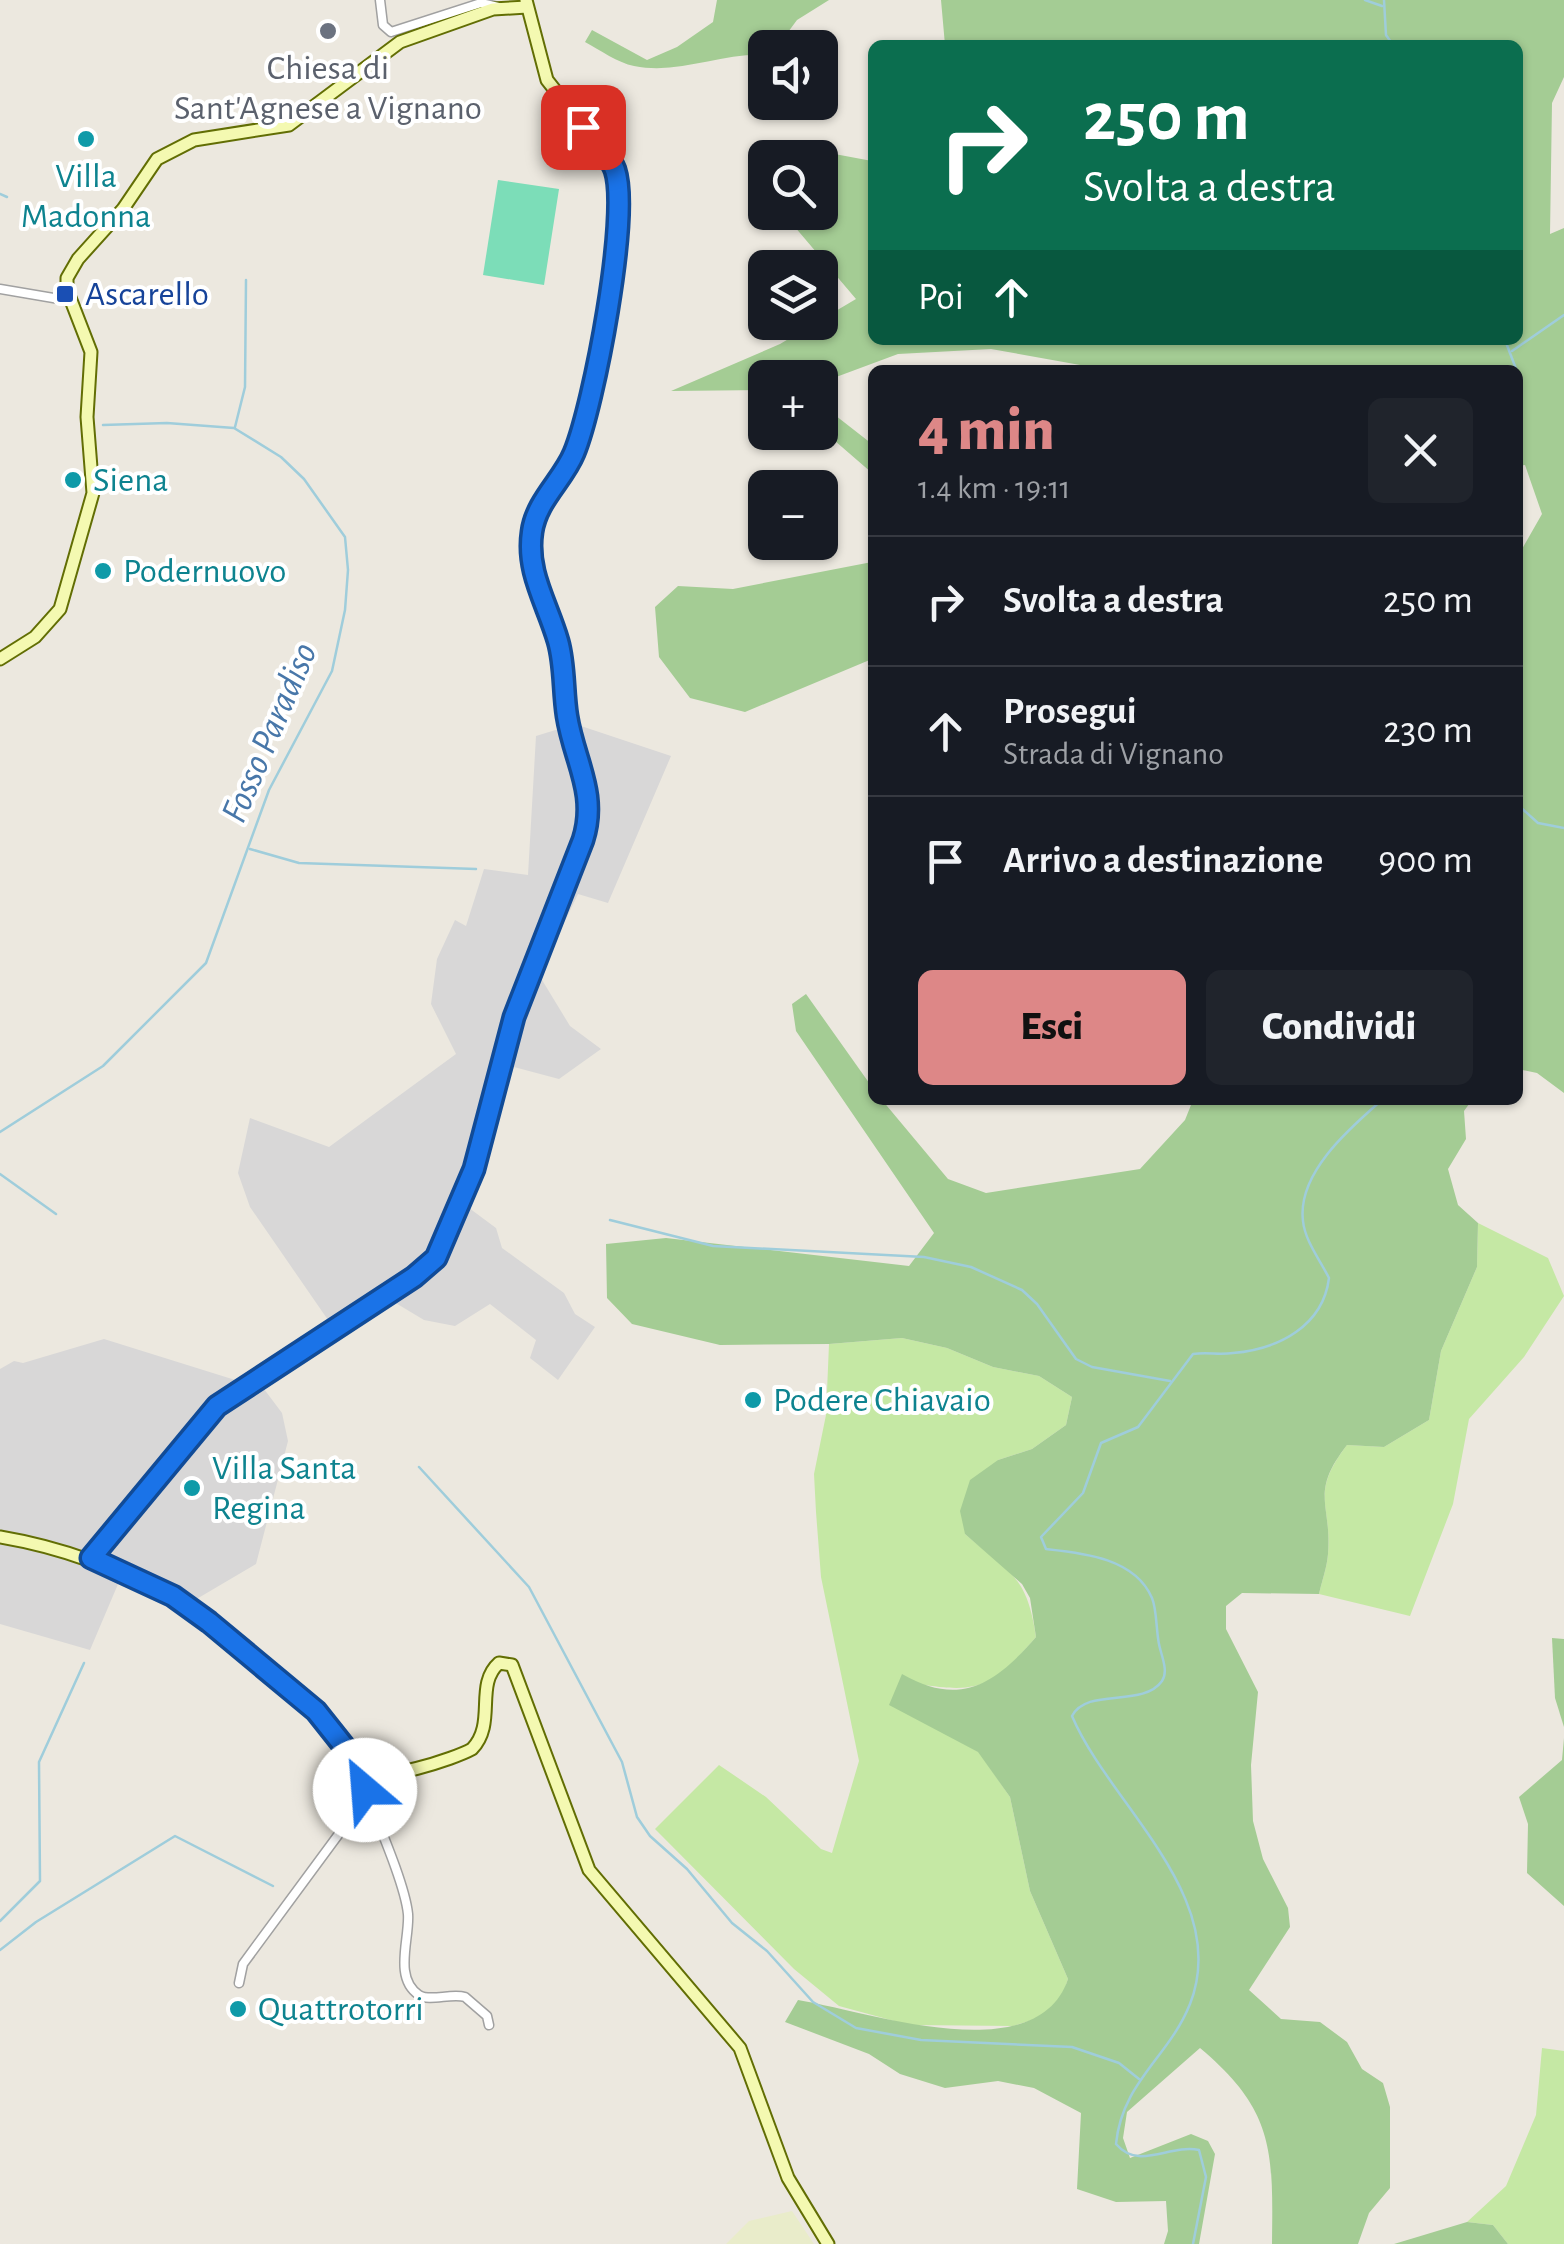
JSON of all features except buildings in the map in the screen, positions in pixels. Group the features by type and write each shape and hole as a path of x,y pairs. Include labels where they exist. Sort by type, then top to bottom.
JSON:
{"street":[{"path":"380,0 382,23 391,32 481,3 503,8"},
{"path":"0,659 36,637 60,608 93,493 87,417 92,358 67,282 74,264 123,209 164,152 203,138 289,125 400,42 526,4 547,80 610,160 618,183 604,336 576,449 537,512 529,559 560,650 570,730 589,788 588,826 526,980 480,1152 446,1240 424,1270 217,1406 91,1558"},
{"path":"0,289 71,300"},
{"path":"0,1537 91,1558 173,1596 316,1711 366,1774 358,1808 243,1964 238,1984"},
{"path":"366,1774 394,1773 472,1749 485,1728 490,1672 501,1662 513,1666 588,1870 740,2048 785,2172 828,2244"},
{"path":"365,1790 404,1896 408,1916 404,1969 413,1988 426,1998 464,1997 487,2016 489,2025"}],"shaded area":[{"path":"575,724 671,756 608,903 578,894 539,975 570,1026 601,1049 559,1079 514,1067 465,1205 496,1228 502,1248 564,1293 575,1314 595,1327 558,1380 530,1358 536,1340 490,1304 455,1326 424,1320 394,1302 382,1305 337,1333 250,1207 238,1173 250,1118 329,1147 456,1054 431,1004 437,959 455,920 466,926 484,869 528,875 536,736"},
{"path":"104,1339 264,1389 282,1413 288,1441 256,1564 183,1607 121,1577 90,1650 0,1624 0,1369 14,1361 23,1363"}],"green space":[{"path":"717,0 829,0 797,20 790,30 748,30 748,55 651,68 622,62 585,42 592,30 647,60 677,47 713,22"},
{"path":"941,0 1564,0 1564,77 1552,103 1550,234 1564,228 1564,1093 1537,1073 1523,1070 1523,547 1542,514 1523,465 1523,365 1080,365 991,349 898,354 838,376 838,360 748,360 748,390 671,391 787,340 838,340 838,310 856,299 838,278 838,250 814,250 797,230 838,230 838,155 868,160 868,345 1523,345 1523,40 945,40"},
{"path":"498,180 559,189 544,285 483,275"},
{"path":"838,417 868,441 868,470 838,444"},
{"path":"868,563 868,661 745,712 690,698 659,657 655,607 678,586 733,589"},
{"path":"806,994 868,1081 868,1105 886,1105 948,1179 986,1193 1140,1169 1185,1120 1191,1105 1468,1105 1464,1111 1466,1139 1448,1169 1458,1205 1478,1223 1477,1267 1441,1351 1429,1420 1384,1447 1347,1445 1335,1462 1325,1488 1328,1554 1319,1594 1242,1593 1226,1606 1226,1629 1258,1692 1251,1765 1253,1821 1263,1859 1288,1908 1290,1927 1249,1990 1281,2019 1320,2022 1347,2042 1362,2069 1383,2083 1390,2107 1390,2188 1369,2213 1358,2244 1272,2244 1269,2158 1256,2113 1225,2071 1200,2048 1127,2112 1123,2138 1130,2158 1191,2134 1208,2141 1215,2154 1199,2244 1164,2244 1168,2231 1166,2201 1116,2202 1077,2189 1081,2113 1034,2088 998,2081 945,2088 900,2074 869,2054 785,2022 798,2000 906,2023 987,2029 1022,2023 1050,2007 1068,1979 1030,1891 1010,1797 978,1752 889,1705 902,1674 942,1689 976,1686 1006,1667 1036,1637 1030,1598 1022,1584 965,1534 960,1511 970,1480 998,1460 1032,1449 1066,1425 1072,1397 1039,1376 993,1367 947,1348 902,1338 829,1344 720,1345 632,1324 607,1298 606,1244 666,1238 909,1266 934,1233 796,1031 792,1004"},
{"path":"1478,1223 1548,1258 1564,1296 1524,1357 1469,1419 1453,1504 1410,1616 1319,1594 1328,1554 1325,1488 1335,1462 1347,1445 1384,1447 1429,1420 1441,1351 1477,1267"},
{"path":"902,1338 947,1348 993,1367 1039,1376 1072,1397 1066,1425 1032,1449 998,1460 965,1534 1005,1567 1021,1587 1036,1637 1009,1666 986,1682 959,1688 919,1684 913,1716 979,1752 1010,1797 1030,1891 1068,1979 1061,2000 1039,2018 1013,2026 909,2025 839,2006 794,1969 655,1829 719,1765 766,1797 821,1849 832,1853 859,1761 821,1577 816,1512 814,1474 826,1415 829,1344"},
{"path":"1552,1638 1564,1639 1564,1727 1555,1698"},
{"path":"1564,1738 1564,1906 1527,1873 1528,1824 1519,1797 1562,1760"},
{"path":"1542,2048 1564,2051 1564,2244 1508,2244 1493,2225 1467,2222 1506,2186 1536,2115"},
{"path":"792,2211 814,2244 726,2244 749,2221"},
{"path":"1467,2222 1493,2225 1508,2244 1394,2244"}],"waterway":[{"path":"1365,0 1382,6"},
{"path":"1384,0 1390,40"},
{"path":"0,194 7,197"},
{"path":"235,427 245,387 246,280"},
{"path":"1523,343 1564,315"},
{"path":"1507,345 1515,365"},
{"path":"1512,351 1521,345"},
{"name":"Fosso Paradiso","path":"0,1132 103,1066 206,963 269,790 332,671 345,610 345,537 304,479 281,457 234,428 167,423 103,425"},
{"path":"1523,810 1538,823 1564,828"},
{"path":"250,849 299,863 476,869"},
{"path":"1193,2244 1206,2177 1199,2150 1144,2156 1125,2152 1116,2144 1127,2103 1190,2004 1199,1965 1194,1926 1181,1889 1161,1853 1089,1749 1072,1716 1090,1702 1142,1694 1162,1681 1165,1668 1154,1603 1144,1585 1121,1566 1091,1556 1046,1549 1041,1537 1083,1493 1101,1443 1138,1427 1193,1354 1250,1351 1282,1340 1308,1322 1325,1295 1329,1278 1304,1228 1303,1203 1308,1186 1328,1153 1376,1105"},
{"path":"0,1174 56,1214"},
{"path":"610,1220 713,1246 924,1257 971,1267 1022,1290 1037,1304 1076,1359 1092,1367 1170,1381"},
{"path":"419,1467 529,1587 622,1762 637,1817 650,1836 687,1869 732,1923 767,1951 813,2002 856,2028 921,2040 1072,2047 1119,2063 1139,2079"},
{"path":"0,1921 40,1881 39,1762 84,1663"},
{"path":"0,1950 36,1922 175,1836 273,1886"}],"place":[{"name":"Chiesa di Sant'Agnese a Vignano","path":"328,31"},
{"name":"Villa Madonna","path":"86,139"},
{"name":"Ascarello","path":"65,294"},
{"name":"Siena","path":"73,480"},
{"name":"Podernuovo","path":"103,571"},
{"name":"Podere Chiavaio","path":"753,1400"},
{"name":"Villa Santa Regina","path":"192,1488"},
{"name":"Quattrotorri","path":"238,2009"}],"route":[{"path":"365,1790 366,1774 310,1705 173,1596 91,1558 217,1406 430,1264 452,1227 474,1169 506,1063 514,1017 583,840 590,810 589,788 566,713 560,650 529,559 537,512 576,449 604,336 611,289 618,183 610,160 583,127"}]}
